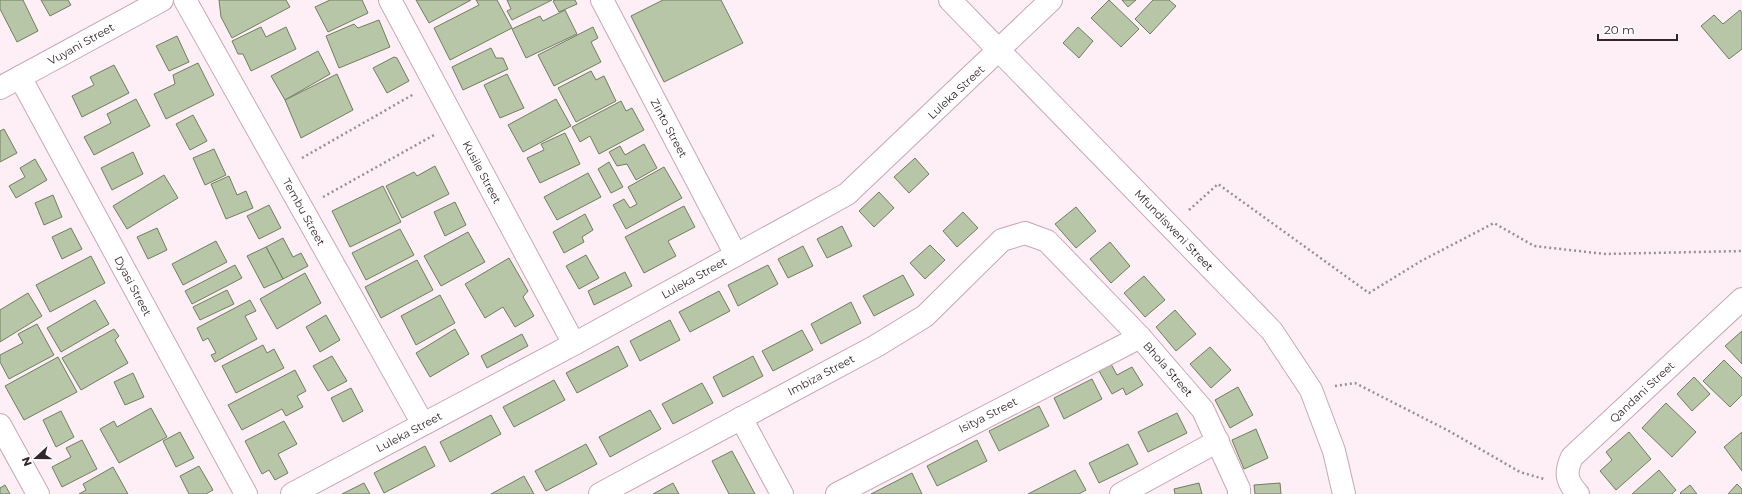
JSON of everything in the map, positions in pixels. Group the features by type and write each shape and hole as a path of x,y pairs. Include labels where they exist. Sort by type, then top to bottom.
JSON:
{"street":[{"name":"Vuyani Street","path":"0,88 162,0"},
{"name":"Tembu Street","path":"185,0 423,424"},
{"name":"Kusile Street","path":"390,0 574,344"},
{"name":"Zinto Street","path":"602,0 736,255"},
{"name":"Mfundisweni Street","path":"950,0 1272,331 1311,390 1334,452 1344,494"},
{"name":"Luleka Street","path":"292,494 574,344 847,194 1051,0"},
{"name":"Dyasi Street","path":"20,77 246,494"},
{"name":"Bhola Street","path":"1024,233 1047,241 1140,337 1203,410 1239,489 1239,494"},
{"name":"Imbiza Street","path":"600,494 624,488 741,418 876,346 925,316 1002,240 1024,233"},
{"name":"Qandani Street","path":"1574,490 1566,474 1567,467 1572,457 1742,299"},
{"name":"Isitya Street","path":"837,494 1140,337"},
{"path":"741,418 782,494"},
{"path":"0,425 8,457 38,494"},
{"path":"1121,494 1218,441"}],"path":[{"path":"280,170 434,83"},
{"path":"302,209 456,123"},
{"path":"1171,227 1218,184 1369,294 1421,261 1494,223 1534,246 1605,254 1742,251"},
{"path":"1311,390 1355,383 1449,431 1520,472 1574,490"}],"building":[{"path":"0,0 23,0 38,31 17,42 0,9"},
{"path":"41,0 68,0 71,5 50,16"},
{"path":"219,0 286,0 290,7 232,38 221,17"},
{"path":"330,0 362,0 368,13 328,32 315,7"},
{"path":"416,0 471,0 429,23"},
{"path":"476,0 497,0 512,28 450,60 434,28 479,5"},
{"path":"507,0 552,0 512,20 507,11 511,9"},
{"path":"575,0 577,4 559,12 553,1"},
{"path":"663,0 721,0 743,43 664,82 631,16"},
{"path":"1109,0 1139,29 1121,47 1091,18"},
{"path":"1122,0 1136,0 1128,7"},
{"path":"1153,0 1169,0 1176,6 1150,34 1135,19"},
{"path":"565,10 577,34 526,58 512,29 540,16 543,21"},
{"path":"1740,10 1742,13 1742,49 1729,59 1701,26 1714,15 1723,24"},
{"path":"379,20 390,47 339,68 326,36 354,24 358,28"},
{"path":"261,27 266,37 286,27 296,49 251,71 243,54 238,54 232,41"},
{"path":"593,27 598,38 591,42 601,62 554,86 538,55"},
{"path":"1078,27 1093,41 1079,58 1063,43"},
{"path":"177,36 189,62 169,71 156,46"},
{"path":"491,48 496,58 503,58 508,69 463,90 452,67"},
{"path":"318,51 330,74 285,100 271,76"},
{"path":"394,57 397,58 409,81 387,93 373,68"},
{"path":"198,63 214,95 166,119 154,94 175,84 173,75"},
{"path":"114,65 129,93 82,117 72,96 94,85 90,77"},
{"path":"591,71 596,80 604,76 616,101 576,122 558,88"},
{"path":"337,74 353,110 301,138 285,100"},
{"path":"507,74 524,108 500,118 484,85"},
{"path":"136,99 150,126 94,155 84,137 111,123 107,114"},
{"path":"556,99 571,126 523,152 508,125"},
{"path":"621,101 626,111 632,108 644,130 599,154 590,136 580,142 572,127"},
{"path":"193,115 207,141 190,150 176,124"},
{"path":"4,129 17,153 0,162 0,131"},
{"path":"565,133 580,164 540,183 527,158 544,150 541,144"},
{"path":"644,144 657,168 636,180 627,164 617,166 609,152 620,146 625,155"},
{"path":"214,149 226,175 205,185 193,158"},
{"path":"133,152 143,174 112,190 101,168"},
{"path":"915,158 929,174 909,193 894,177"},
{"path":"35,159 47,180 16,198 9,186 25,177 20,168"},
{"path":"609,162 623,187 611,193 598,169"},
{"path":"435,166 449,194 402,218 386,186 414,172 417,176"},
{"path":"664,167 682,198 626,229 613,205 624,199 630,208 637,204 628,187"},
{"path":"588,173 601,197 557,220 544,197"},
{"path":"164,175 178,198 127,229 113,206"},
{"path":"229,176 237,195 246,191 253,208 226,219 211,184"},
{"path":"383,186 401,222 350,247 332,211"},
{"path":"879,192 894,208 874,227 859,211"},
{"path":"53,195 62,217 44,225 35,203"},
{"path":"455,202 466,225 445,236 434,212"},
{"path":"269,205 281,228 259,239 247,216"},
{"path":"684,206 695,227 668,241 676,256 644,273 625,237"},
{"path":"1076,207 1096,231 1076,248 1055,224"},
{"path":"963,212 978,228 957,247 943,231"},
{"path":"585,214 593,230 582,237 584,242 564,253 553,232"},
{"path":"842,226 852,246 827,258 817,239"},
{"path":"71,228 82,249 62,259 52,237"},
{"path":"157,228 167,250 148,259 137,237"},
{"path":"400,229 414,255 366,280 352,253"},
{"path":"468,232 485,262 441,286 424,256"},
{"path":"283,238 293,257 301,253 308,266 283,279 266,247"},
{"path":"216,241 227,262 183,285 172,264"},
{"path":"1110,242 1130,266 1111,283 1090,259"},
{"path":"930,245 945,260 925,279 910,263"},
{"path":"803,246 813,266 788,278 778,259"},
{"path":"266,247 283,279 264,288 247,256"},
{"path":"586,255 599,278 579,289 566,266"},
{"path":"91,256 105,283 50,312 36,285"},
{"path":"509,258 528,291 523,297 534,316 515,327 503,307 485,318 465,284"},
{"path":"417,260 433,290 381,318 365,287"},
{"path":"235,265 242,278 192,304 185,291"},
{"path":"768,265 778,284 738,306 728,285"},
{"path":"625,272 632,286 594,305 588,291"},
{"path":"305,273 321,303 277,329 260,299"},
{"path":"903,275 914,295 874,316 863,296"},
{"path":"1144,276 1165,300 1145,317 1124,293"},
{"path":"227,290 234,304 200,320 193,307"},
{"path":"719,291 730,311 690,332 679,312"},
{"path":"28,293 42,316 0,342 0,310"},
{"path":"440,295 455,323 416,345 401,316"},
{"path":"95,300 109,324 61,352 47,328"},
{"path":"250,300 256,311 245,316 257,339 215,362 211,355 216,353 208,338 203,341 197,328"},
{"path":"851,302 861,323 821,344 811,324"},
{"path":"1175,310 1196,334 1176,351 1156,327"},
{"path":"326,315 340,340 320,352 306,327"},
{"path":"670,320 680,340 640,361 630,341"},
{"path":"37,324 54,355 9,379 0,362 0,355 23,343 18,334"},
{"path":"114,329 119,336 115,340 128,363 81,390 62,358"},
{"path":"455,329 469,354 430,377 416,353"},
{"path":"802,330 813,350 773,371 762,351"},
{"path":"1742,331 1742,364 1725,346"},
{"path":"522,334 528,346 487,368 481,356"},
{"path":"263,345 267,353 274,349 284,368 236,393 222,366"},
{"path":"618,346 628,366 577,393 566,373"},
{"path":"1210,347 1231,370 1211,388 1190,364"},
{"path":"332,356 347,381 328,391 313,366"},
{"path":"753,356 763,376 723,397 713,377"},
{"path":"58,357 77,392 24,420 5,386"},
{"path":"1724,360 1742,378 1742,395 1730,407 1703,381"},
{"path":"1111,364 1117,375 1132,367 1143,385 1126,395 1123,388 1112,394 1099,371"},
{"path":"295,370 306,391 297,396 303,407 286,416 282,409 242,430 228,405"},
{"path":"133,373 144,397 125,405 114,382"},
{"path":"1694,377 1710,394 1692,411 1677,394"},
{"path":"1092,379 1102,399 1064,419 1054,398"},
{"path":"554,380 565,400 514,427 503,407"},
{"path":"702,383 713,403 673,424 662,404"},
{"path":"1238,387 1253,415 1230,428 1215,400"},
{"path":"351,388 363,411 343,422 331,398"},
{"path":"1666,403 1696,432 1672,457 1642,428"},
{"path":"1039,406 1049,426 999,451 989,431"},
{"path":"151,408 167,437 119,463 100,429 114,421 117,427"},
{"path":"650,410 661,429 610,457 599,437"},
{"path":"61,411 74,437 56,447 43,420"},
{"path":"1177,413 1187,433 1148,452 1138,432"},
{"path":"491,415 501,434 450,462 440,442"},
{"path":"284,421 297,444 278,454 288,473 275,480 269,470 262,474 245,441"},
{"path":"1256,429 1268,458 1244,469 1232,440"},
{"path":"180,432 194,458 176,467 163,441"},
{"path":"1629,432 1651,459 1616,490 1600,471 1612,460 1606,452"},
{"path":"1742,432 1742,471 1724,447"},
{"path":"82,440 97,469 62,487 52,467 71,457 66,448"},
{"path":"977,440 987,461 937,486 927,466"},
{"path":"586,444 597,464 546,491 535,471"},
{"path":"1128,444 1138,464 1099,483 1089,463"},
{"path":"425,446 435,466 384,493 374,473"},
{"path":"732,451 755,494 729,494 712,461"},
{"path":"199,466 213,490 206,494 189,494 180,476"},
{"path":"113,467 128,494 79,494 86,490 83,484"},
{"path":"1075,470 1086,490 1079,494 1028,494"},
{"path":"1659,470 1676,490 1672,494 1632,494"},
{"path":"912,473 922,494 871,494"},
{"path":"524,476 534,494 491,494"},
{"path":"364,483 370,494 342,494"},
{"path":"673,483 679,494 653,494"},
{"path":"1199,483 1202,494 1175,494 1174,489"},
{"path":"1280,483 1281,494 1255,494 1254,485"},
{"path":"1737,484 1742,489 1742,494 1728,494"},
{"path":"5,485 10,494 0,494 0,488"},
{"path":"1690,485 1697,494 1680,493"}]}
